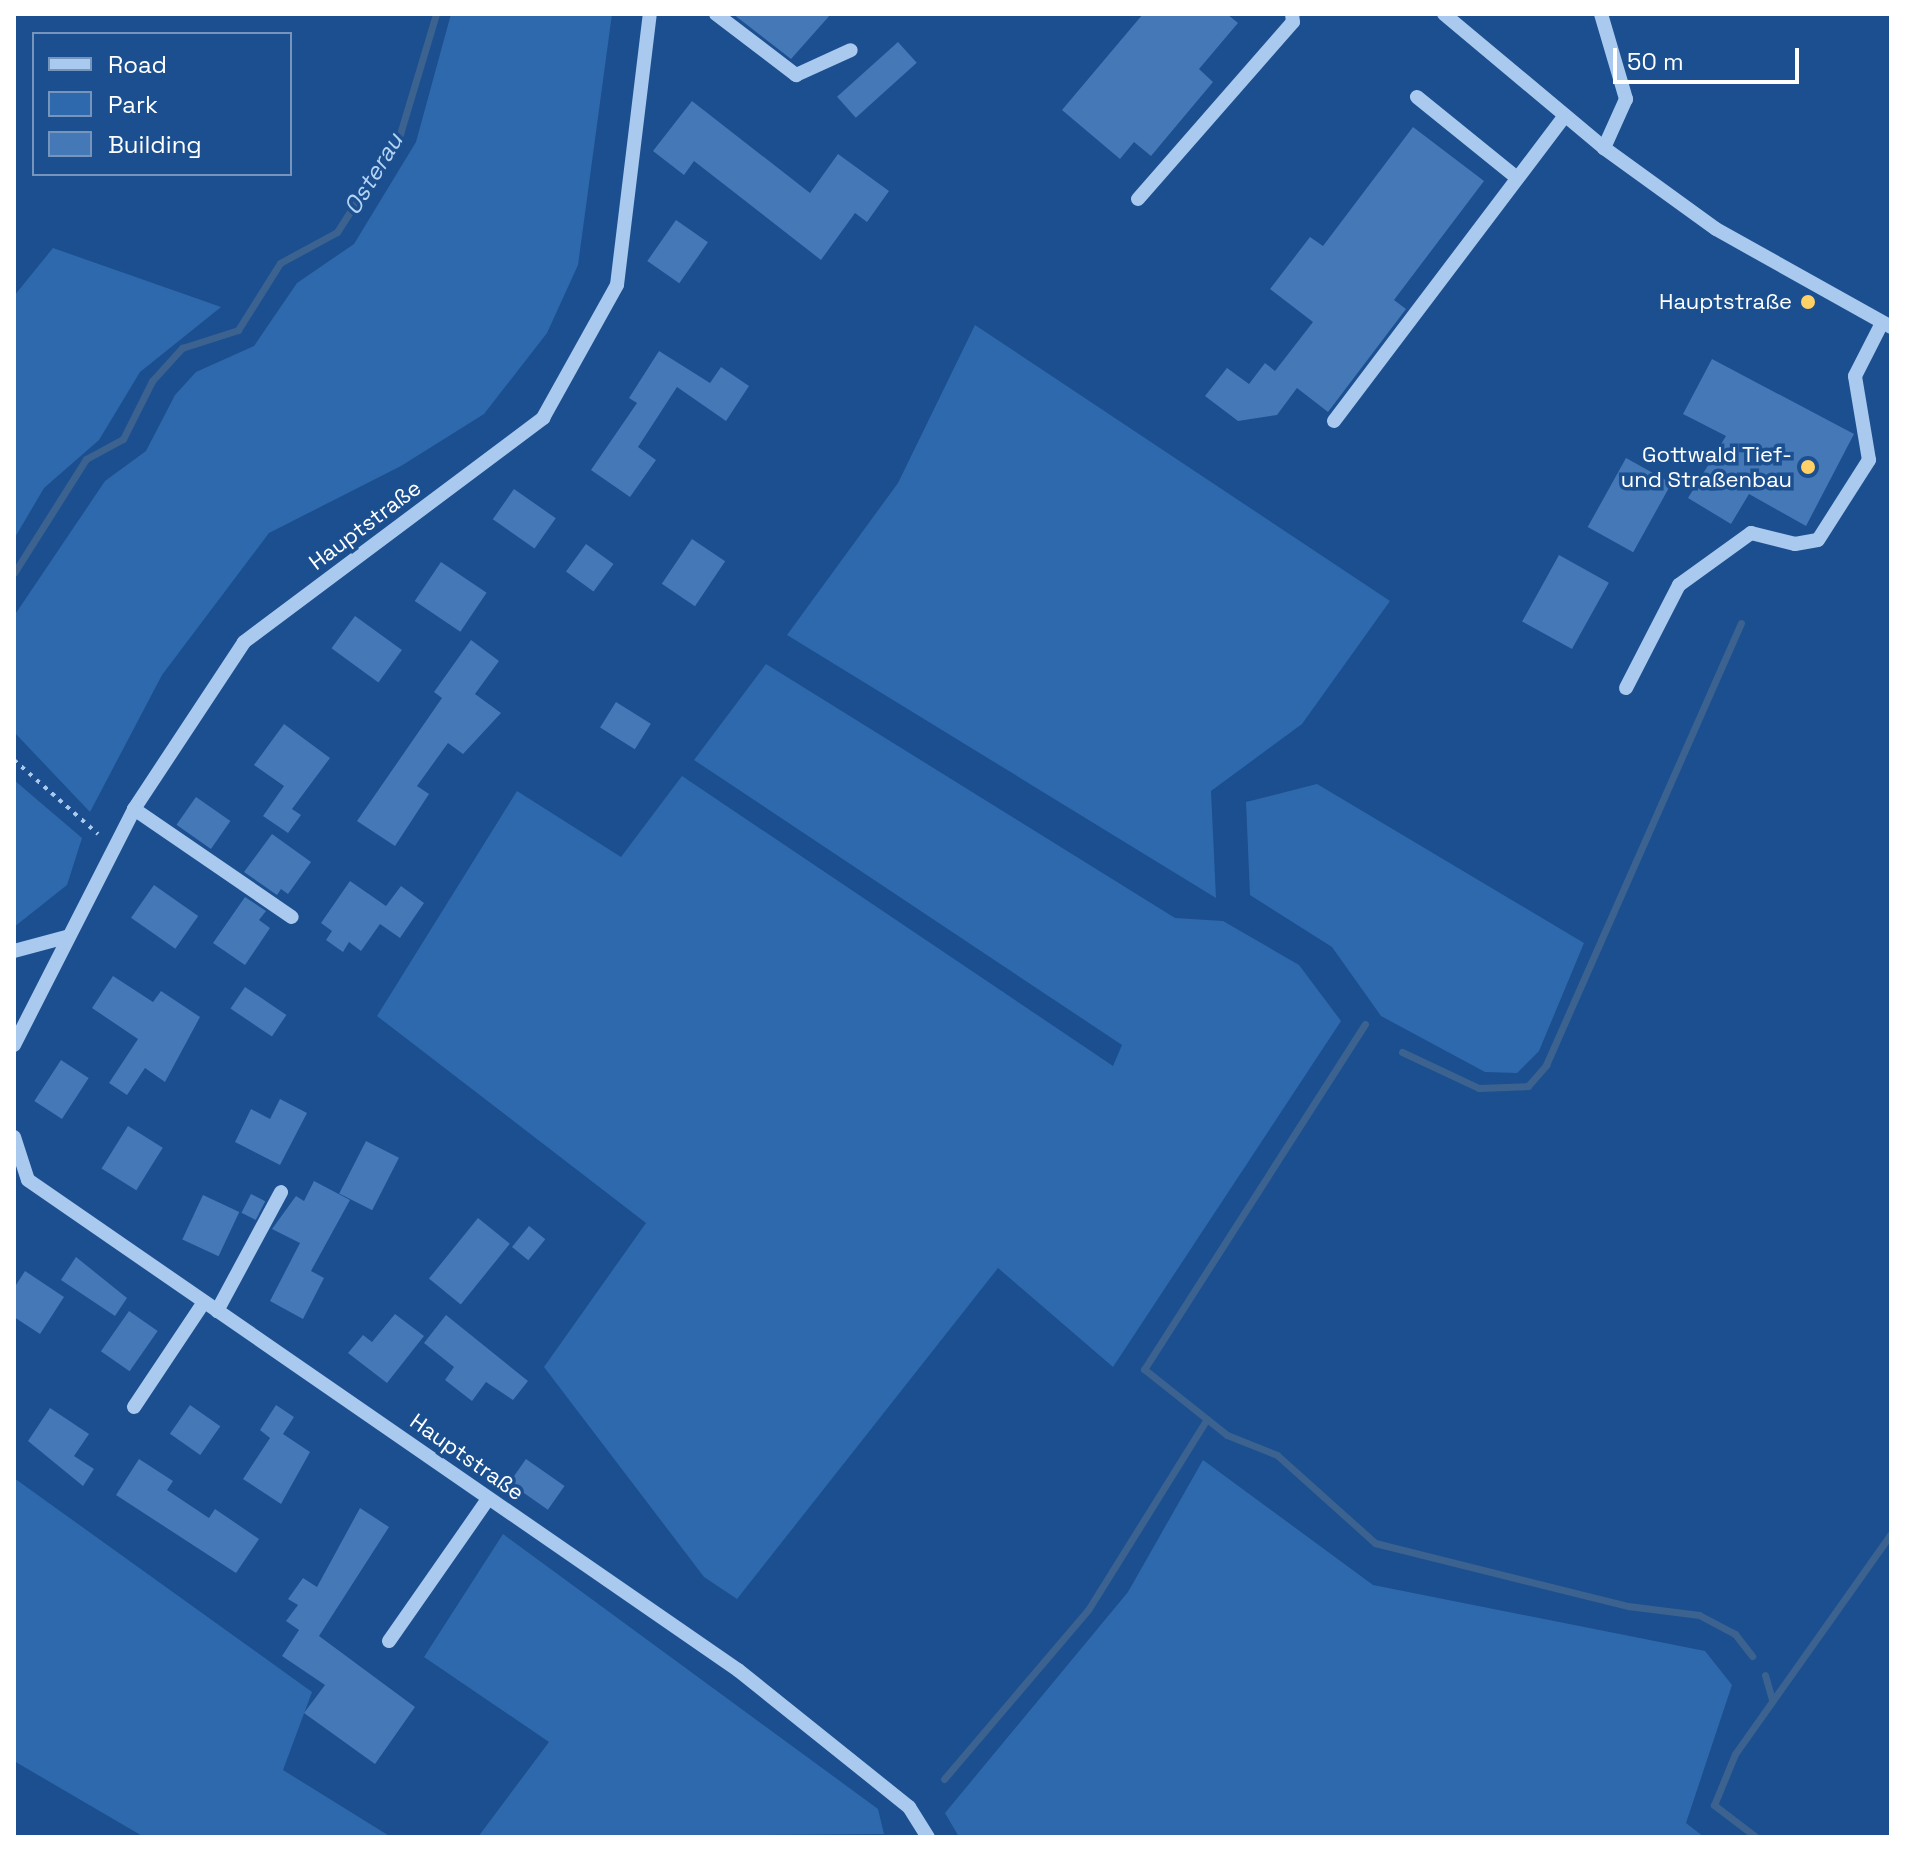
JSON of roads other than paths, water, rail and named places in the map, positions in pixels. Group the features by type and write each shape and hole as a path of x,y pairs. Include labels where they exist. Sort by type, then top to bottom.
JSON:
{"street":[{"name":"Hauptstraße","path":"14,1045 66,937 134,809 244,642 543,418 617,285 650,14"},
{"path":"716,14 796,75 851,50"},
{"path":"1138,199 1293,22 1292,14"},
{"path":"1444,14 1604,148 1716,229 1887,325 1855,376 1869,460 1818,540 1795,544 1751,533 1679,585 1626,688"},
{"path":"1601,14 1626,99 1604,148"},
{"path":"1417,97 1517,178"},
{"path":"1334,421 1565,116"},
{"path":"134,809 292,917"},
{"path":"14,951 66,937"},
{"name":"Hauptstraße","path":"14,1137 28,1180 738,1670 909,1807 928,1837"},
{"path":"134,1407 211,1307 281,1192"},
{"path":"389,1641 488,1499"}],"waterway":[{"name":"Osterau","path":"14,573 86,459 123,439 152,381 182,348 238,330 280,263 337,232 400,134 436,14"},
{"path":"1402,1052 1479,1088 1528,1086 1546,1065 1741,623"},
{"path":"1365,1024 1144,1369 1227,1435 1277,1455 1375,1543 1628,1606 1699,1615 1735,1634 1752,1656"},
{"path":"944,1779 1088,1610 1207,1419"},
{"path":"1756,1837 1714,1805 1735,1754 1891,1534"},
{"path":"1765,1675 1772,1700"}],"place":[{"name":"Hauptstraße","path":"1808,302"},
{"name":"Gottwald Tief- und Straßenbau","path":"1808,467"}]}
